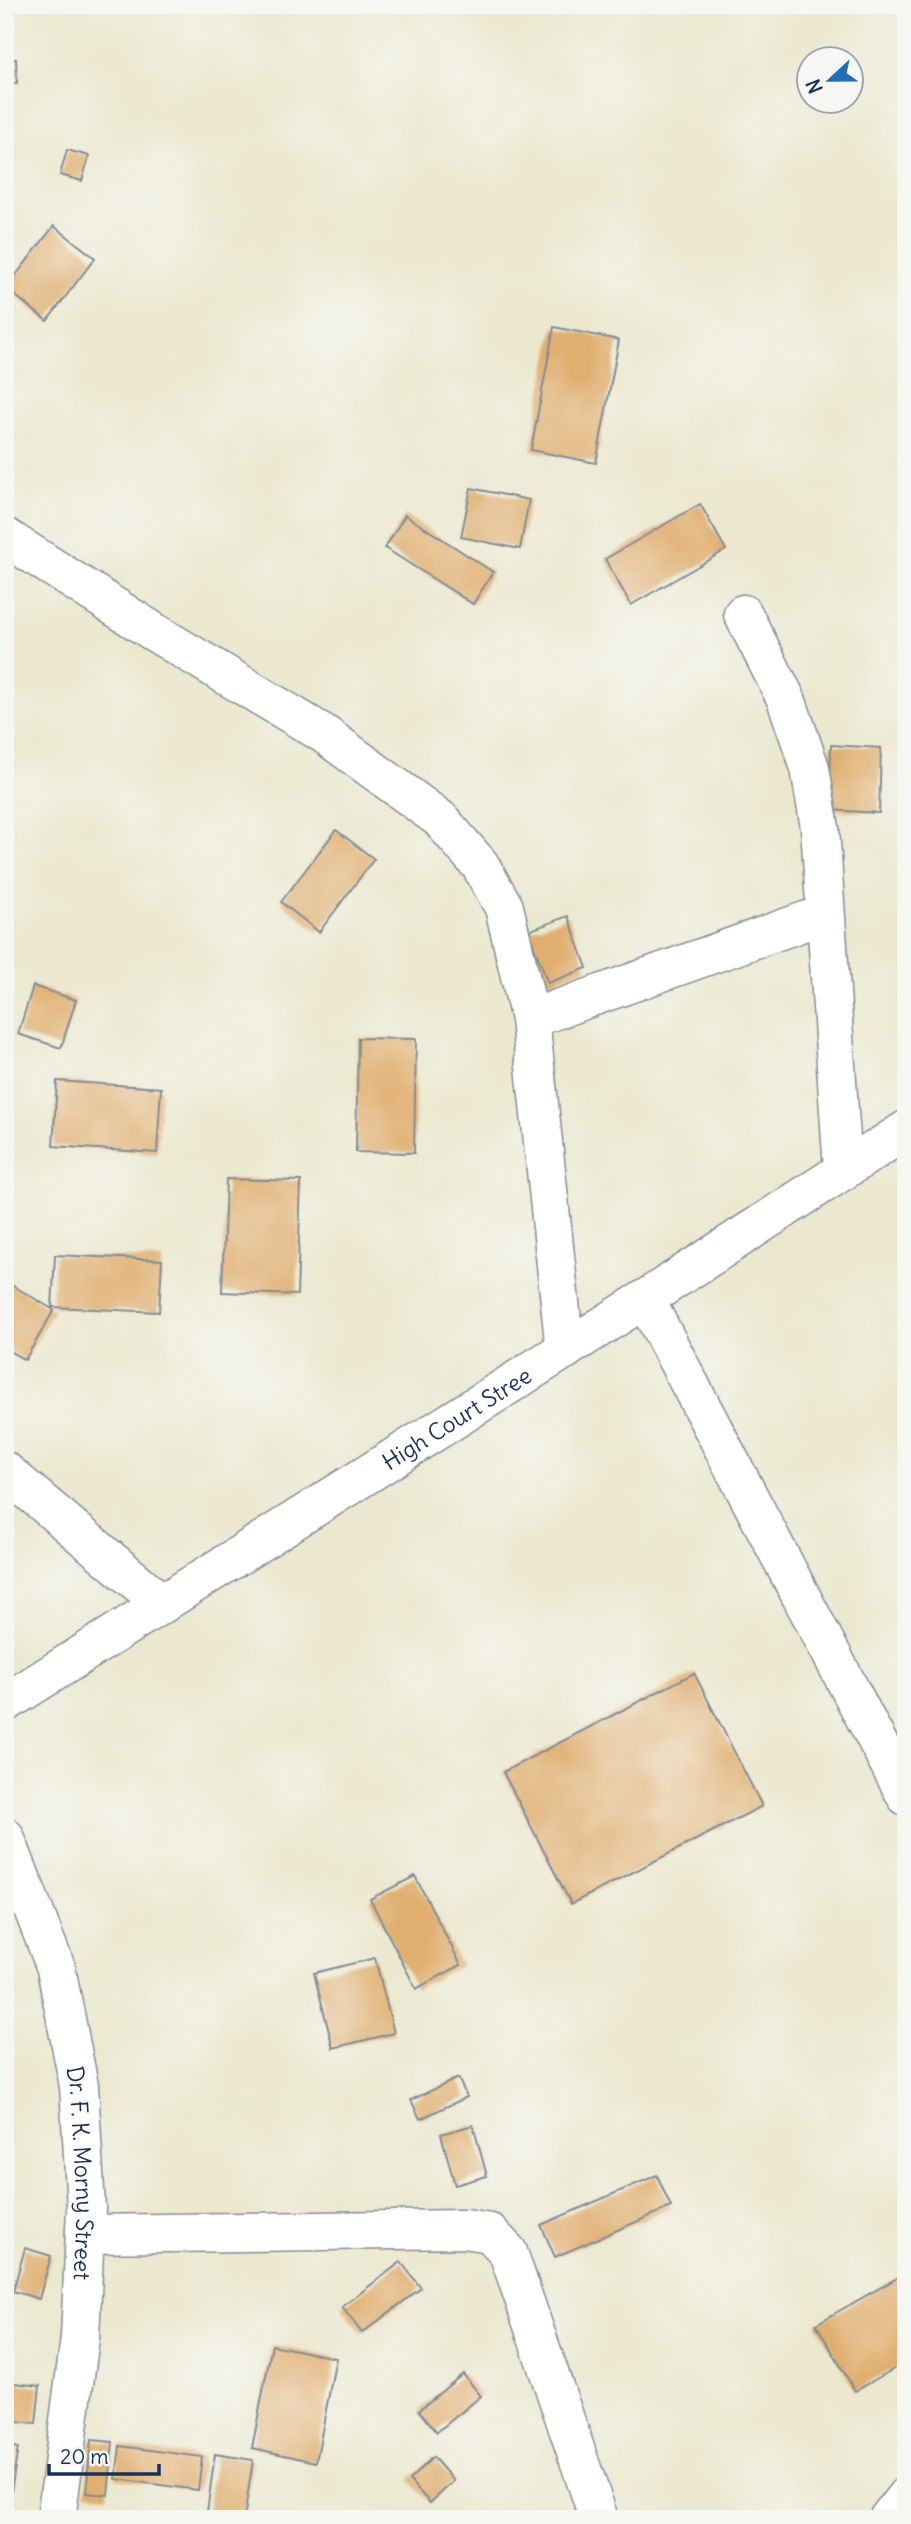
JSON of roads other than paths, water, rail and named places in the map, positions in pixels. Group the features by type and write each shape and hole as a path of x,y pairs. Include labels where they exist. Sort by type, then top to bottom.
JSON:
{"street":[{"path":"5,537 154,632 324,734 440,819 480,865 504,907 530,1019 565,1350"},
{"path":"743,614 786,699 810,768 820,828 843,1170"},
{"path":"530,1019 825,914"},
{"name":"High Court Stree","path":"5,1703 565,1350 906,1130"},
{"path":"645,1299 903,1783"},
{"path":"5,1471 163,1604"},
{"name":"Dr. F. K. Morny Street","path":"5,1837 56,1968 79,2086 86,2208 80,2338 56,2519"},
{"path":"85,2234 451,2230 490,2233 508,2252 599,2519"},
{"path":"888,2519 906,2496"}]}
